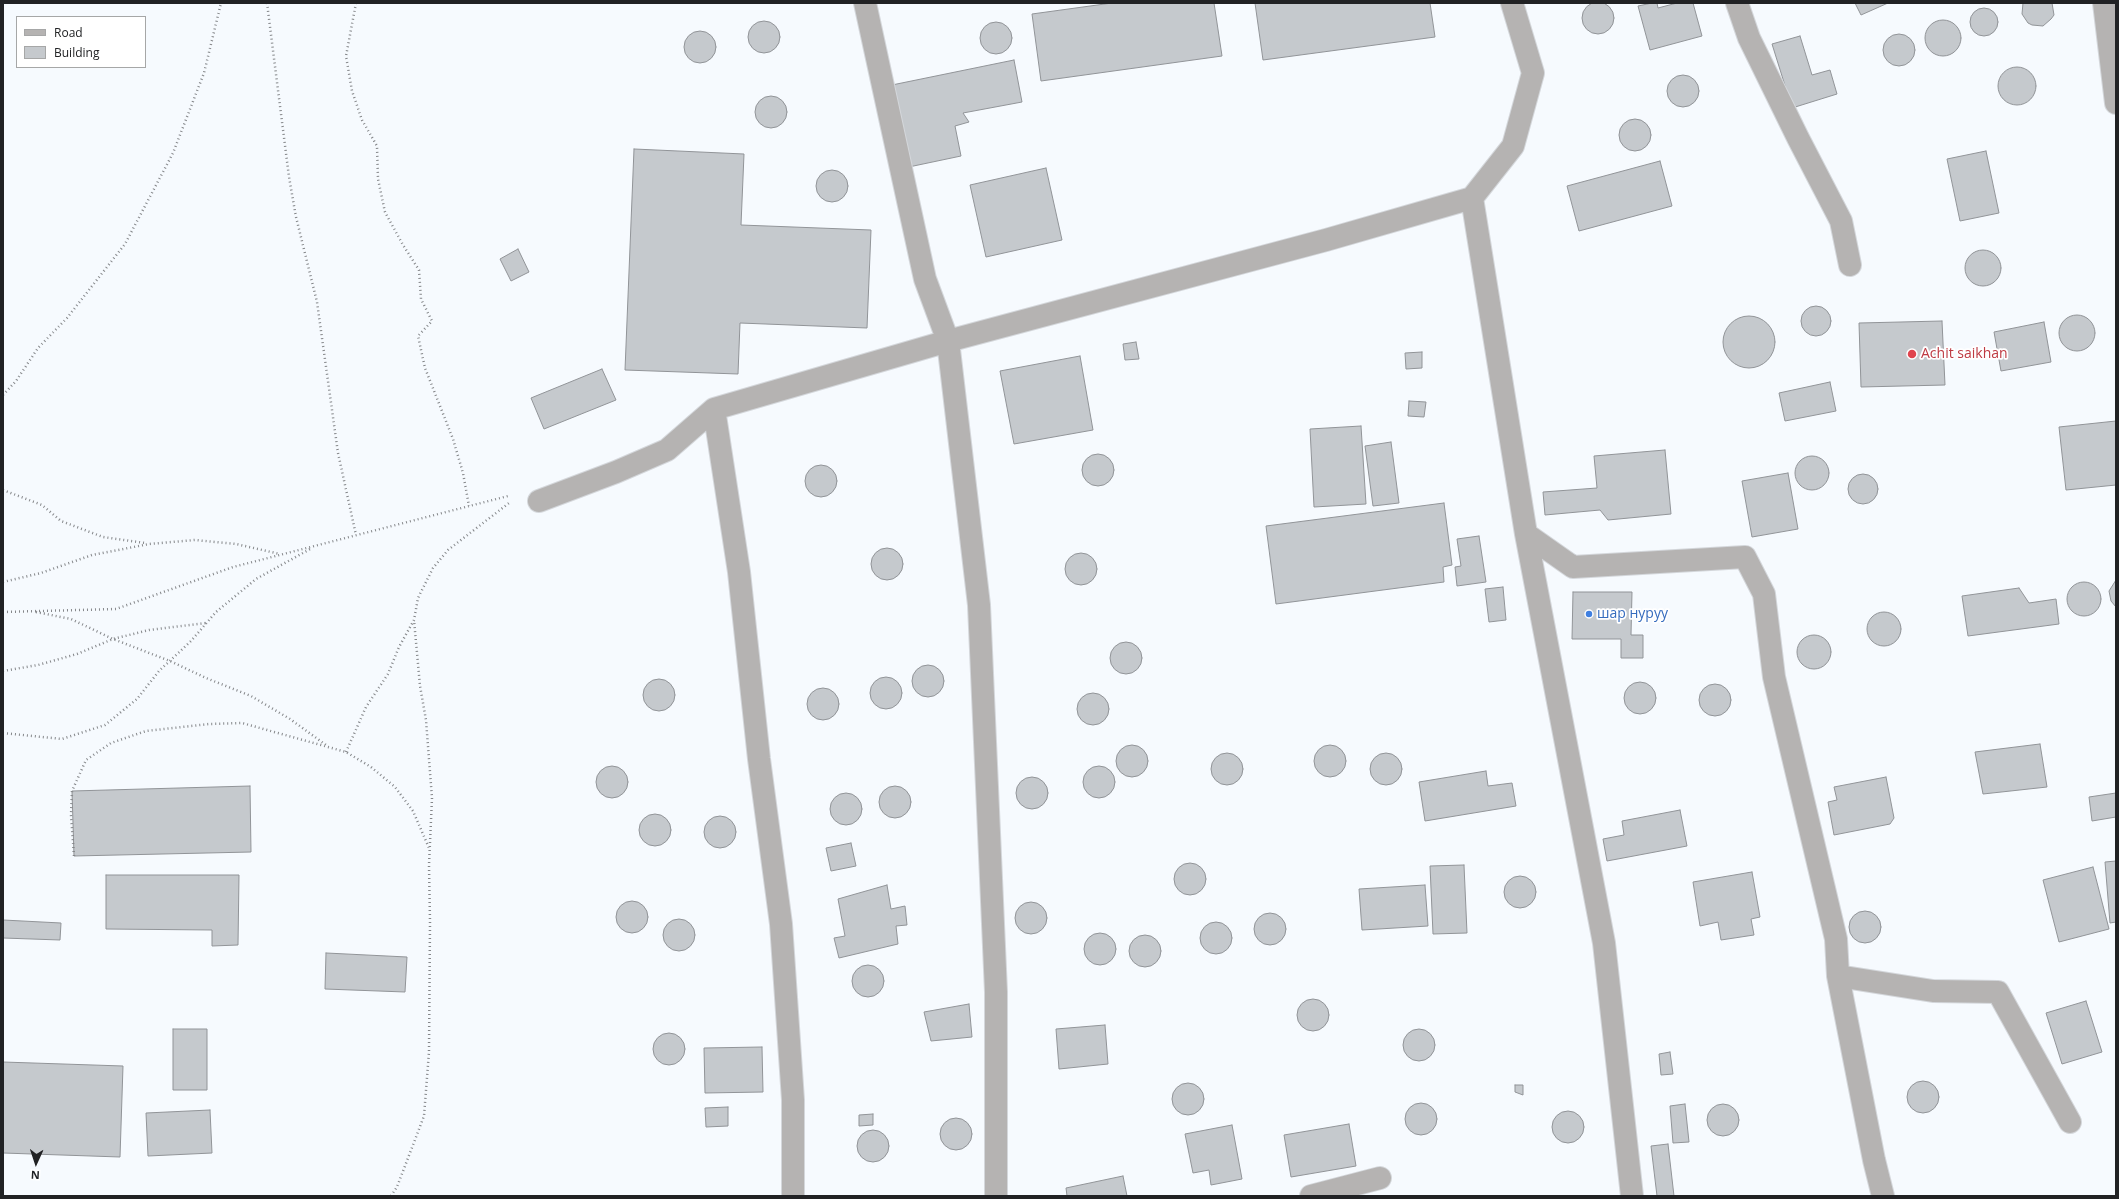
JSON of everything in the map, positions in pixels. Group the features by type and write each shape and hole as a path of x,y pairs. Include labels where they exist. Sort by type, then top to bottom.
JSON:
{"street":[{"path":"865,3 925,279 948,341 979,605 996,992 996,1196"},
{"path":"532,497 616,472 667,450 714,409 948,341 1310,244 1472,198 1513,146 1533,73 1512,3"},
{"path":"1737,3 1749,38 1798,138 1842,221 1850,265"},
{"path":"2104,3 2116,103"},
{"path":"1472,198 1526,534 1604,943 1632,1196"},
{"path":"714,409 739,572 759,759 781,924 793,1100 793,1196"},
{"path":"1526,534 1573,567 1745,557 1764,594 1774,677 1836,939 1838,976 1874,1160 1883,1196"},
{"path":"1838,976 1933,991 1998,992 2070,1122"},
{"path":"1311,1196 1380,1178"}],"path":[{"path":"3,395 16,381 38,348 67,318 125,244 173,153 204,73 221,3"},
{"path":"267,3 289,177 296,217 317,302 338,453 356,536"},
{"path":"356,3 346,56 352,91 362,120 377,146 378,179 385,212 419,270 421,299 432,321 418,336 423,362 455,446 463,473 469,506"},
{"path":"3,490 42,505 62,521 103,537 149,544"},
{"path":"3,612 116,609 233,567 469,506 532,497"},
{"path":"391,1196 397,1187 424,1116 429,1052 430,850 432,798 426,720 420,686 414,620 418,598 433,568 448,550 473,528 532,497"},
{"path":"3,582 41,573 92,555 149,544 195,540 236,544 280,555"},
{"path":"3,733 62,739 105,725 137,699 170,661 192,641 216,612 256,579 316,546"},
{"path":"31,611 71,619 113,639 170,661 206,678 252,696 290,719 328,746"},
{"path":"346,752 366,707 388,674 399,647 414,620"},
{"path":"3,671 38,665 113,639 149,630 207,623"},
{"path":"74,856 71,815 72,791 86,760 112,743 146,731 208,724 242,723 346,752 371,767 395,787 413,811 430,850"}],"building":[{"path":"1595,2 1601,2 1611,9 1614,18 1613,24 1607,31 1601,34 1595,34 1585,27 1582,21 1582,15 1589,5"},
{"path":"1112,3 1214,3 1222,56 1041,81 1032,14"},
{"path":"1255,3 1430,3 1435,37 1263,60"},
{"path":"1657,3 1658,8 1677,3 1693,3 1702,36 1650,50 1638,6"},
{"path":"1855,3 1888,3 1861,15"},
{"path":"2023,3 2052,3 2054,15 2043,26 2032,25 2028,23 2022,14"},
{"path":"1984,8 1994,12 1998,22 1994,32 1984,36 1974,32 1970,22 1974,12"},
{"path":"1946,20 1956,25 1960,31 1960,45 1956,51 1950,55 1940,56 1930,51 1926,45 1925,35 1930,25 1936,21"},
{"path":"767,21 773,23 778,28 780,37 778,46 773,51 761,53 755,51 750,46 748,34 750,28 755,23"},
{"path":"999,22 1005,24 1010,29 1012,38 1010,47 1005,52 993,54 987,52 982,47 980,35 982,29 987,24"},
{"path":"697,31 703,31 712,35 716,47 712,59 703,63 697,63 688,59 684,50 684,44 688,35"},
{"path":"1902,34 1908,36 1913,41 1915,50 1913,59 1908,64 1896,66 1890,64 1885,59 1883,47 1885,41 1890,36"},
{"path":"1800,36 1812,75 1830,70 1837,94 1792,108 1772,44"},
{"path":"1014,60 1022,102 963,113 969,122 955,126 961,156 904,168 887,86"},
{"path":"2013,67 2021,67 2028,70 2033,75 2036,86 2033,97 2028,102 2021,105 2013,105 2006,102 2001,97 1998,90 1998,82 2001,75 2006,70"},
{"path":"1680,75 1686,75 1695,79 1699,91 1695,103 1686,107 1680,107 1671,103 1667,94 1667,88 1671,79"},
{"path":"768,96 774,96 783,100 787,112 783,124 774,128 768,128 759,124 755,115 755,109 759,100"},
{"path":"1632,119 1638,119 1648,126 1651,135 1650,141 1644,148 1638,151 1632,151 1622,144 1619,138 1619,132 1626,122"},
{"path":"634,149 744,154 741,225 871,230 867,328 740,323 738,374 625,370"},
{"path":"1986,151 1999,213 1960,221 1947,159"},
{"path":"1660,161 1672,206 1579,231 1567,186"},
{"path":"1046,168 1062,240 986,257 970,185"},
{"path":"829,170 835,170 844,174 848,186 844,198 835,202 829,202 820,198 816,189 816,183 820,174"},
{"path":"518,249 529,272 511,281 500,259"},
{"path":"1986,250 1996,255 2000,261 2000,275 1996,281 1990,285 1980,286 1970,281 1966,275 1965,265 1970,255 1976,251"},
{"path":"1816,306 1827,310 1831,321 1827,332 1816,336 1805,332 1801,321 1805,310"},
{"path":"2081,315 2090,320 2094,326 2094,340 2090,346 2081,351 2073,351 2064,346 2060,340 2059,329 2064,320 2070,316"},
{"path":"1749,316 1759,318 1767,324 1773,332 1775,342 1773,352 1767,360 1759,366 1749,368 1739,366 1731,360 1725,352 1723,342 1725,332 1731,324 1739,318"},
{"path":"1942,321 1945,385 1861,387 1859,323"},
{"path":"2044,322 2051,362 2001,371 1994,332"},
{"path":"1136,342 1139,359 1125,360 1123,344"},
{"path":"1422,352 1422,368 1406,369 1405,353"},
{"path":"1080,356 1093,430 1014,444 1000,371"},
{"path":"602,369 616,400 544,429 531,398"},
{"path":"1830,382 1836,411 1785,421 1779,393"},
{"path":"1409,401 1426,402 1424,417 1408,416"},
{"path":"2116,421 2116,485 2066,490 2059,427"},
{"path":"1361,426 1366,504 1314,507 1310,429"},
{"path":"1391,442 1399,503 1373,506 1365,446"},
{"path":"1665,450 1671,514 1608,520 1600,510 1545,515 1543,492 1597,488 1594,456"},
{"path":"1095,454 1101,454 1110,458 1114,470 1110,482 1101,486 1095,486 1086,482 1082,473 1082,467 1086,458"},
{"path":"1815,456 1824,461 1828,466 1828,480 1824,485 1819,489 1809,490 1805,489 1796,480 1795,470 1796,466 1805,457"},
{"path":"818,465 824,465 833,469 837,481 833,493 824,497 818,497 809,493 805,484 805,478 809,469"},
{"path":"1788,473 1798,529 1752,537 1742,481"},
{"path":"1863,474 1874,478 1878,489 1874,500 1863,504 1852,500 1848,489 1852,478"},
{"path":"1444,503 1452,565 1443,567 1444,582 1276,604 1266,526"},
{"path":"1479,536 1486,582 1457,586 1455,567 1461,566 1457,539"},
{"path":"884,548 890,548 899,552 903,564 899,576 890,580 884,580 875,576 871,567 871,561 875,552"},
{"path":"1084,553 1090,555 1095,560 1097,569 1095,578 1090,583 1078,585 1072,583 1067,578 1065,566 1067,560 1072,555"},
{"path":"2116,580 2116,607 2111,601 2109,591"},
{"path":"2084,582 2096,587 2101,599 2096,611 2084,616 2072,611 2067,599 2072,587"},
{"path":"1503,587 1506,620 1489,622 1485,589"},
{"path":"2019,588 2029,603 2056,599 2059,624 1968,636 1962,596"},
{"path":"1573,592 1632,592 1631,635 1643,635 1643,658 1621,658 1621,639 1572,639"},
{"path":"1884,612 1896,617 1901,629 1896,641 1884,646 1872,641 1867,629 1872,617"},
{"path":"1817,635 1826,640 1830,645 1830,659 1826,664 1821,668 1811,669 1807,668 1798,659 1797,649 1798,645 1807,636"},
{"path":"1123,642 1129,642 1138,646 1142,658 1138,670 1129,674 1123,674 1114,670 1110,661 1110,655 1114,646"},
{"path":"925,665 931,665 940,669 944,681 940,693 931,697 925,697 916,693 912,684 912,678 916,669"},
{"path":"883,677 889,677 898,681 902,693 898,705 889,709 883,709 874,705 870,696 870,690 874,681"},
{"path":"656,679 662,679 671,683 675,695 671,707 662,711 656,711 647,707 643,698 643,692 647,683"},
{"path":"1637,682 1643,682 1652,686 1656,698 1652,710 1643,714 1637,714 1628,710 1624,701 1624,695 1628,686"},
{"path":"1712,684 1718,684 1727,688 1731,700 1727,712 1718,716 1712,716 1703,712 1699,703 1699,697 1703,688"},
{"path":"820,688 826,688 835,692 839,704 835,716 826,720 820,720 811,716 807,707 807,701 811,692"},
{"path":"1090,693 1096,693 1105,697 1109,709 1105,721 1096,725 1090,725 1081,721 1077,712 1077,706 1081,697"},
{"path":"2040,744 2047,787 1983,794 1975,752"},
{"path":"1129,745 1135,745 1144,749 1148,761 1144,773 1135,777 1129,777 1120,773 1116,764 1116,758 1120,749"},
{"path":"1327,745 1333,745 1342,749 1346,761 1342,773 1333,777 1327,777 1318,773 1314,764 1314,758 1318,749"},
{"path":"1224,753 1230,753 1240,760 1243,769 1242,775 1236,782 1230,785 1224,785 1214,778 1211,772 1211,766 1218,756"},
{"path":"1383,753 1389,753 1398,757 1402,769 1398,781 1389,785 1383,785 1374,781 1370,772 1370,766 1374,757"},
{"path":"609,766 615,766 624,770 628,782 624,794 615,798 609,798 600,794 596,785 596,779 600,770"},
{"path":"1102,766 1108,768 1113,773 1115,782 1113,791 1108,796 1096,798 1090,796 1085,791 1083,779 1085,773 1090,768"},
{"path":"1486,771 1488,786 1512,783 1516,806 1425,821 1419,782"},
{"path":"1035,777 1041,779 1046,784 1048,793 1046,802 1041,807 1029,809 1023,807 1018,802 1016,790 1018,784 1023,779"},
{"path":"1886,777 1894,818 1890,824 1834,835 1828,802 1837,800 1834,787"},
{"path":"250,786 251,852 74,856 72,791"},
{"path":"892,786 898,786 907,790 911,802 907,814 898,818 892,818 883,814 879,805 879,799 883,790"},
{"path":"843,793 849,793 858,797 862,809 858,821 849,825 843,825 834,821 830,812 830,806 834,797"},
{"path":"2116,793 2116,817 2092,821 2089,797"},
{"path":"1680,810 1687,846 1607,861 1603,839 1624,835 1622,821"},
{"path":"658,814 664,816 669,821 671,830 669,839 664,844 652,846 646,844 641,839 639,827 641,821 646,816"},
{"path":"723,816 729,818 734,823 736,832 734,841 729,846 717,848 711,846 706,841 704,829 706,823 711,818"},
{"path":"851,843 856,866 831,871 826,848"},
{"path":"2116,861 2116,922 2110,923 2105,862"},
{"path":"1187,863 1193,863 1202,867 1206,879 1202,891 1193,895 1187,895 1178,891 1174,882 1174,876 1178,867"},
{"path":"1464,865 1467,933 1433,934 1430,866"},
{"path":"2093,867 2109,929 2059,942 2043,880"},
{"path":"1752,872 1760,917 1751,919 1754,935 1721,940 1718,922 1700,926 1693,882"},
{"path":"106,875 239,875 238,945 212,946 212,930 106,929"},
{"path":"1517,876 1523,876 1532,880 1536,892 1532,904 1523,908 1517,908 1508,904 1504,895 1504,889 1508,880"},
{"path":"887,885 891,909 905,906 907,925 896,926 898,944 839,958 834,938 845,936 838,899"},
{"path":"1425,885 1428,926 1362,930 1359,889"},
{"path":"629,901 635,901 644,905 648,917 644,929 635,933 629,933 620,929 616,920 616,914 620,905"},
{"path":"1028,902 1034,902 1043,906 1047,918 1043,930 1034,934 1028,934 1019,930 1015,921 1015,915 1019,906"},
{"path":"1862,911 1868,911 1877,915 1881,927 1877,939 1868,943 1862,943 1853,939 1849,930 1849,924 1853,915"},
{"path":"1267,913 1273,913 1283,920 1286,929 1285,935 1279,942 1273,945 1267,945 1257,938 1254,932 1254,926 1261,916"},
{"path":"676,919 682,919 691,923 695,935 691,947 682,951 676,951 667,947 663,938 663,932 667,923"},
{"path":"3,920 61,923 60,940 3,938"},
{"path":"1213,922 1219,922 1228,926 1232,938 1228,950 1219,954 1213,954 1204,950 1200,941 1200,935 1204,926"},
{"path":"1097,933 1103,933 1112,937 1116,949 1112,961 1103,965 1097,965 1088,961 1084,952 1084,946 1088,937"},
{"path":"1142,935 1148,935 1157,939 1161,951 1157,963 1148,967 1142,967 1133,963 1129,954 1129,948 1133,939"},
{"path":"326,953 407,957 405,992 325,989"},
{"path":"865,965 871,965 880,969 884,981 880,993 871,997 865,997 856,993 852,984 852,978 856,969"},
{"path":"1310,999 1316,999 1325,1003 1329,1015 1325,1027 1316,1031 1310,1031 1301,1027 1297,1018 1297,1012 1301,1003"},
{"path":"2086,1001 2102,1052 2062,1064 2046,1013"},
{"path":"969,1004 972,1037 931,1041 924,1012"},
{"path":"1105,1025 1108,1064 1059,1069 1056,1029"},
{"path":"173,1029 207,1029 207,1090 173,1090"},
{"path":"1416,1029 1422,1029 1431,1033 1435,1045 1431,1057 1422,1061 1416,1061 1407,1057 1403,1048 1403,1042 1407,1033"},
{"path":"666,1033 672,1033 681,1037 685,1049 681,1061 672,1065 666,1065 657,1061 653,1052 653,1046 657,1037"},
{"path":"762,1047 763,1092 705,1093 704,1048"},
{"path":"1670,1052 1673,1074 1661,1075 1659,1054"},
{"path":"3,1062 123,1066 120,1157 3,1153"},
{"path":"1920,1081 1926,1081 1935,1085 1939,1097 1935,1109 1926,1113 1920,1113 1911,1109 1907,1100 1907,1094 1911,1085"},
{"path":"1185,1083 1191,1083 1201,1090 1204,1099 1203,1105 1197,1112 1191,1115 1185,1115 1175,1108 1172,1102 1172,1096 1179,1086"},
{"path":"1515,1085 1523,1085 1523,1095 1515,1092"},
{"path":"1418,1103 1424,1103 1433,1107 1437,1119 1433,1131 1424,1135 1418,1135 1409,1131 1405,1122 1405,1116 1409,1107"},
{"path":"1685,1104 1689,1142 1673,1143 1670,1106"},
{"path":"1720,1104 1726,1104 1735,1108 1739,1120 1735,1132 1726,1136 1720,1136 1711,1132 1707,1123 1707,1117 1711,1108"},
{"path":"728,1107 728,1126 706,1127 705,1108"},
{"path":"210,1110 212,1153 148,1156 146,1113"},
{"path":"1565,1111 1571,1111 1580,1115 1584,1127 1580,1139 1571,1143 1565,1143 1556,1139 1552,1130 1552,1124 1556,1115"},
{"path":"873,1114 873,1125 859,1126 859,1115"},
{"path":"959,1118 965,1120 970,1125 972,1134 970,1143 965,1148 953,1150 947,1148 942,1143 940,1131 942,1125 947,1120"},
{"path":"1349,1124 1356,1166 1291,1177 1284,1135"},
{"path":"1232,1125 1242,1179 1211,1185 1209,1170 1193,1173 1185,1134"},
{"path":"870,1130 876,1130 885,1134 889,1146 885,1158 876,1162 870,1162 861,1158 857,1149 857,1143 861,1134"},
{"path":"1668,1144 1674,1196 1657,1196 1651,1146"},
{"path":"1123,1176 1127,1196 1067,1196 1066,1188"}],"place":[{"name":"Achit saikhan","path":"1912,354"},
{"name":"шар нуруу","path":"1589,614"}]}
